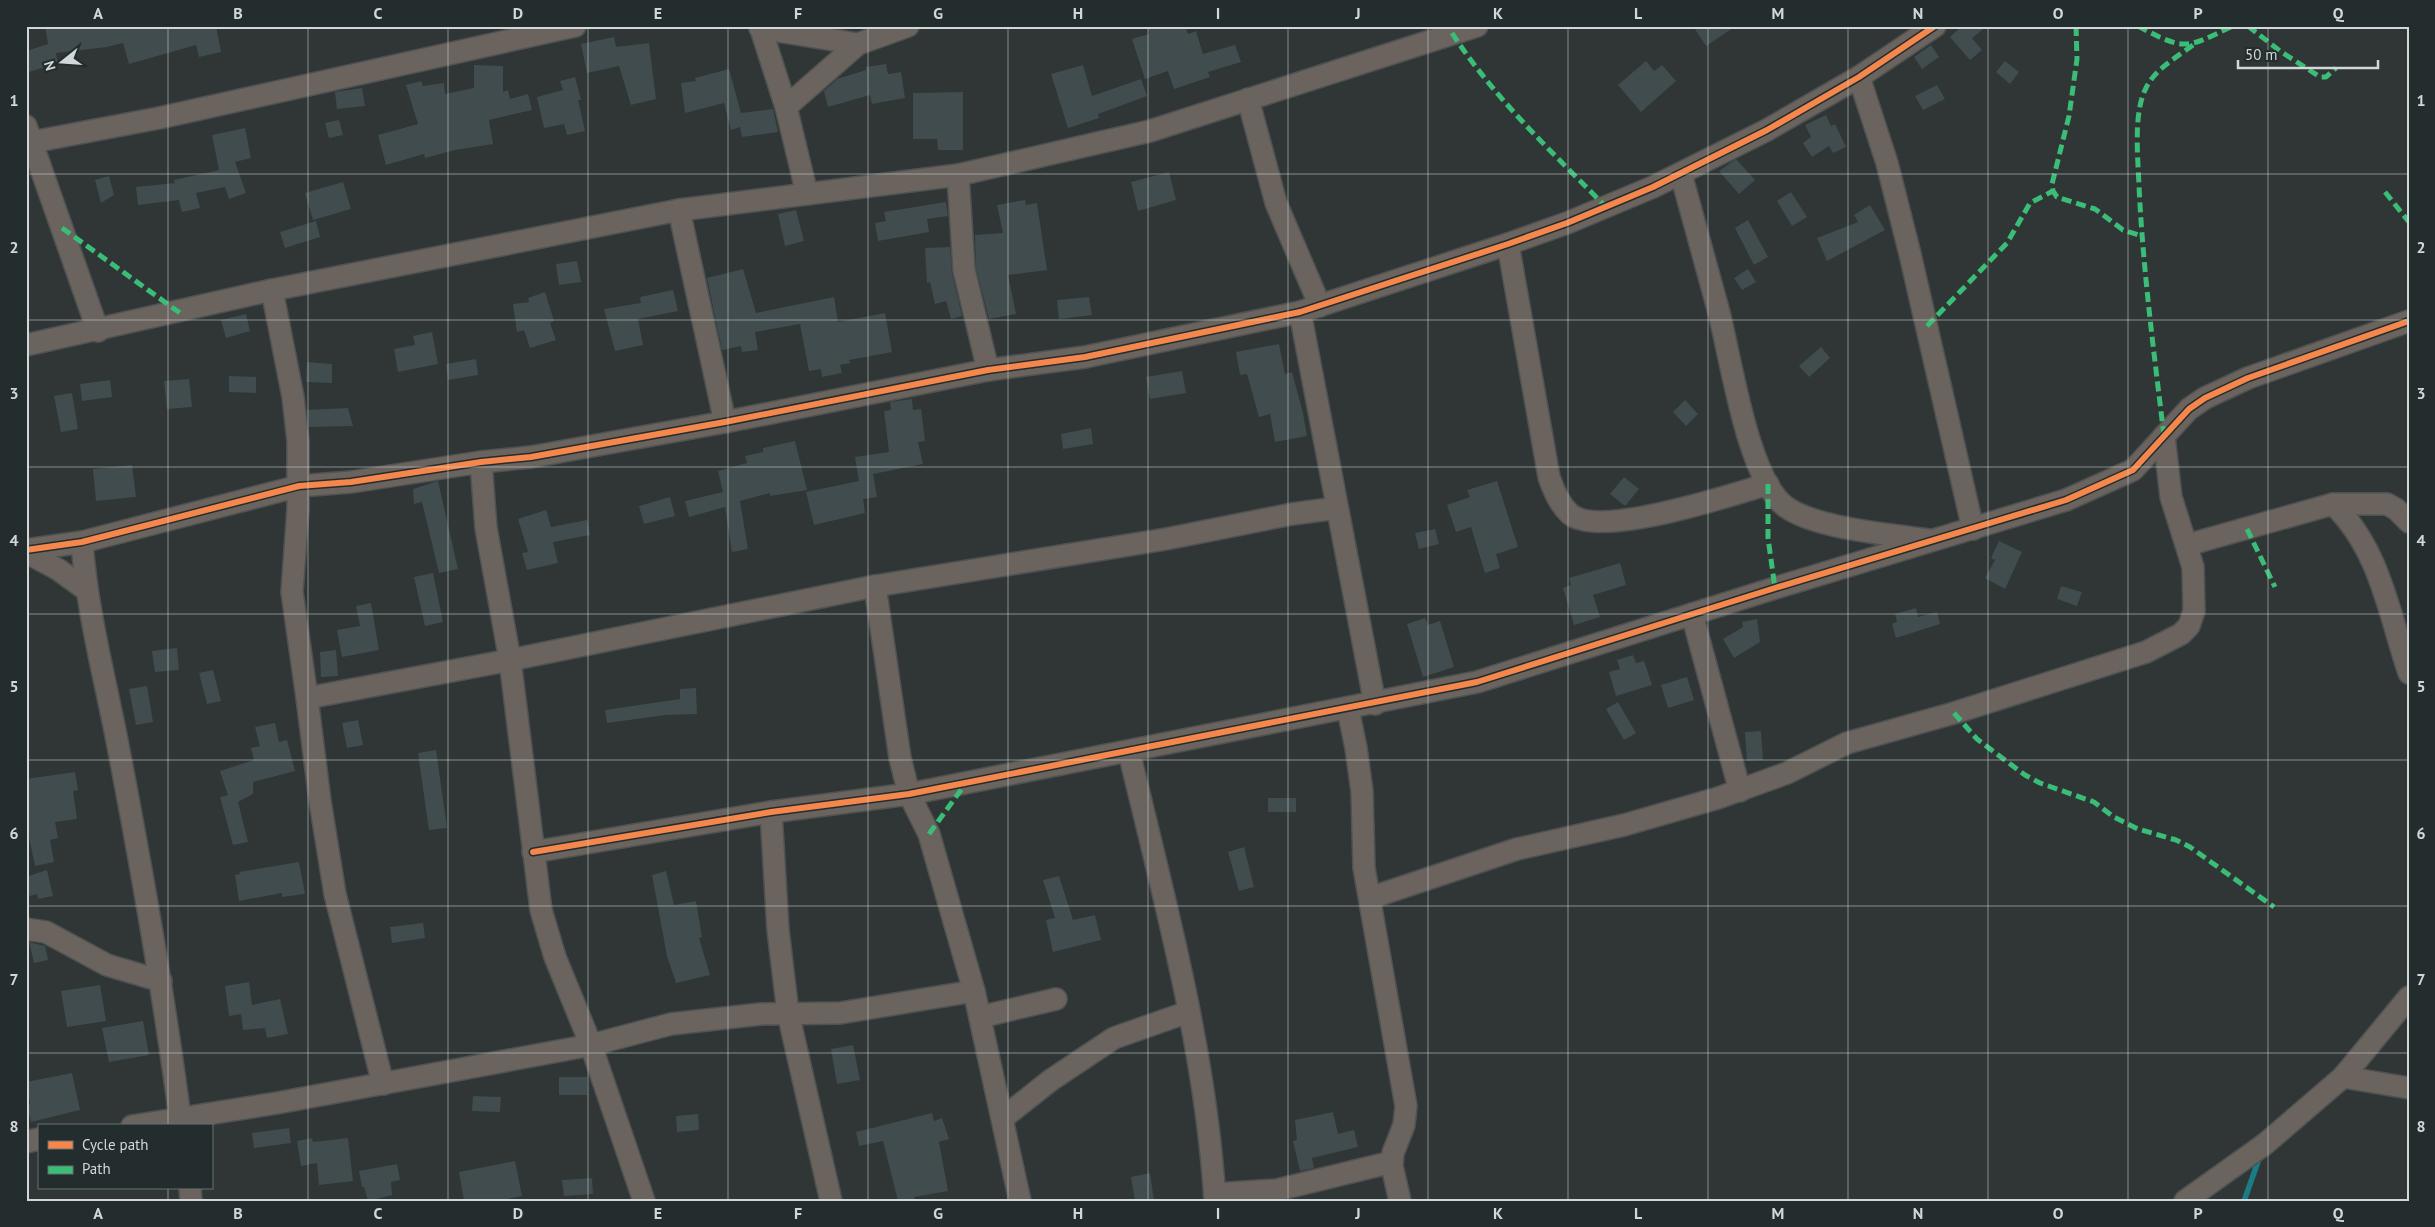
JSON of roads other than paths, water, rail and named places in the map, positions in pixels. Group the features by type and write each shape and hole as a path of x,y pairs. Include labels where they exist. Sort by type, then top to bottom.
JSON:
{"street":[{"path":"98,331 29,134 159,118 576,26"},
{"path":"786,107 858,44 908,26"},
{"path":"26,345 98,331 272,290 679,210 958,175 1150,131 1477,26"},
{"path":"26,551 82,542 299,486 351,482 481,462 531,457 725,422 988,370 1085,357 1310,309 1508,244 1590,214 1681,174 1767,130 1859,77 1934,26"},
{"path":"807,194 786,107 760,27 858,44"},
{"path":"1859,77 1887,163 1974,528"},
{"path":"1248,99 1276,203 1310,309 1337,508 1376,704"},
{"path":"1681,174 1718,310 1745,428 1752,449 1768,484 1785,506 1800,515 1858,528 1934,541"},
{"path":"958,175 964,270 988,370"},
{"path":"679,210 725,422"},
{"path":"1508,244 1549,477 1558,497 1570,514 1582,519 1596,520 1657,516 1768,484"},
{"path":"272,290 293,397 298,441 299,486 292,592 320,801 335,894 383,1084"},
{"path":"533,852 771,812 909,794 1376,704 1477,682 2066,500 2133,470 2189,409 2205,398 2248,378 2406,320"},
{"path":"1370,898 1542,842 1633,823 1740,791 1787,774 1847,743 1954,713 2146,652 2181,634 2189,626 2194,611 2194,567 2171,497 2164,436"},
{"path":"481,462 486,528 510,660 541,910 591,1045 644,1201"},
{"path":"2187,545 2333,504 2387,504 2396,509 2409,522"},
{"path":"2333,504 2350,523 2372,558 2386,594 2409,673"},
{"path":"307,698 510,660 875,586 1166,539 1292,514 1337,508"},
{"path":"82,542 85,588 118,746 160,981 181,1122"},
{"path":"26,551 85,588"},
{"path":"875,586 900,758 909,794 929,834 974,991 1020,1201"},
{"path":"1692,614 1740,791"},
{"path":"1348,709 1362,791 1364,868 1406,1106 1404,1125 1393,1153 1392,1162 1394,1180 1400,1201"},
{"path":"1129,752 1162,890 1188,1012 1208,1118 1215,1197 1277,1190 1392,1162"},
{"path":"771,812 778,930 788,1013 831,1201"},
{"path":"26,929 46,932 107,965 160,981"},
{"path":"156,1124 181,1122 591,1045 689,1021 788,1013 840,1013 974,991"},
{"path":"2185,1201 2265,1144 2343,1077 2409,997"},
{"path":"980,1017 1056,999"},
{"path":"1003,1118 1051,1080 1114,1038 1188,1012"},
{"path":"2343,1077 2409,1088"}],"waterway":[{"path":"2244,1201 2260,1156"}]}
